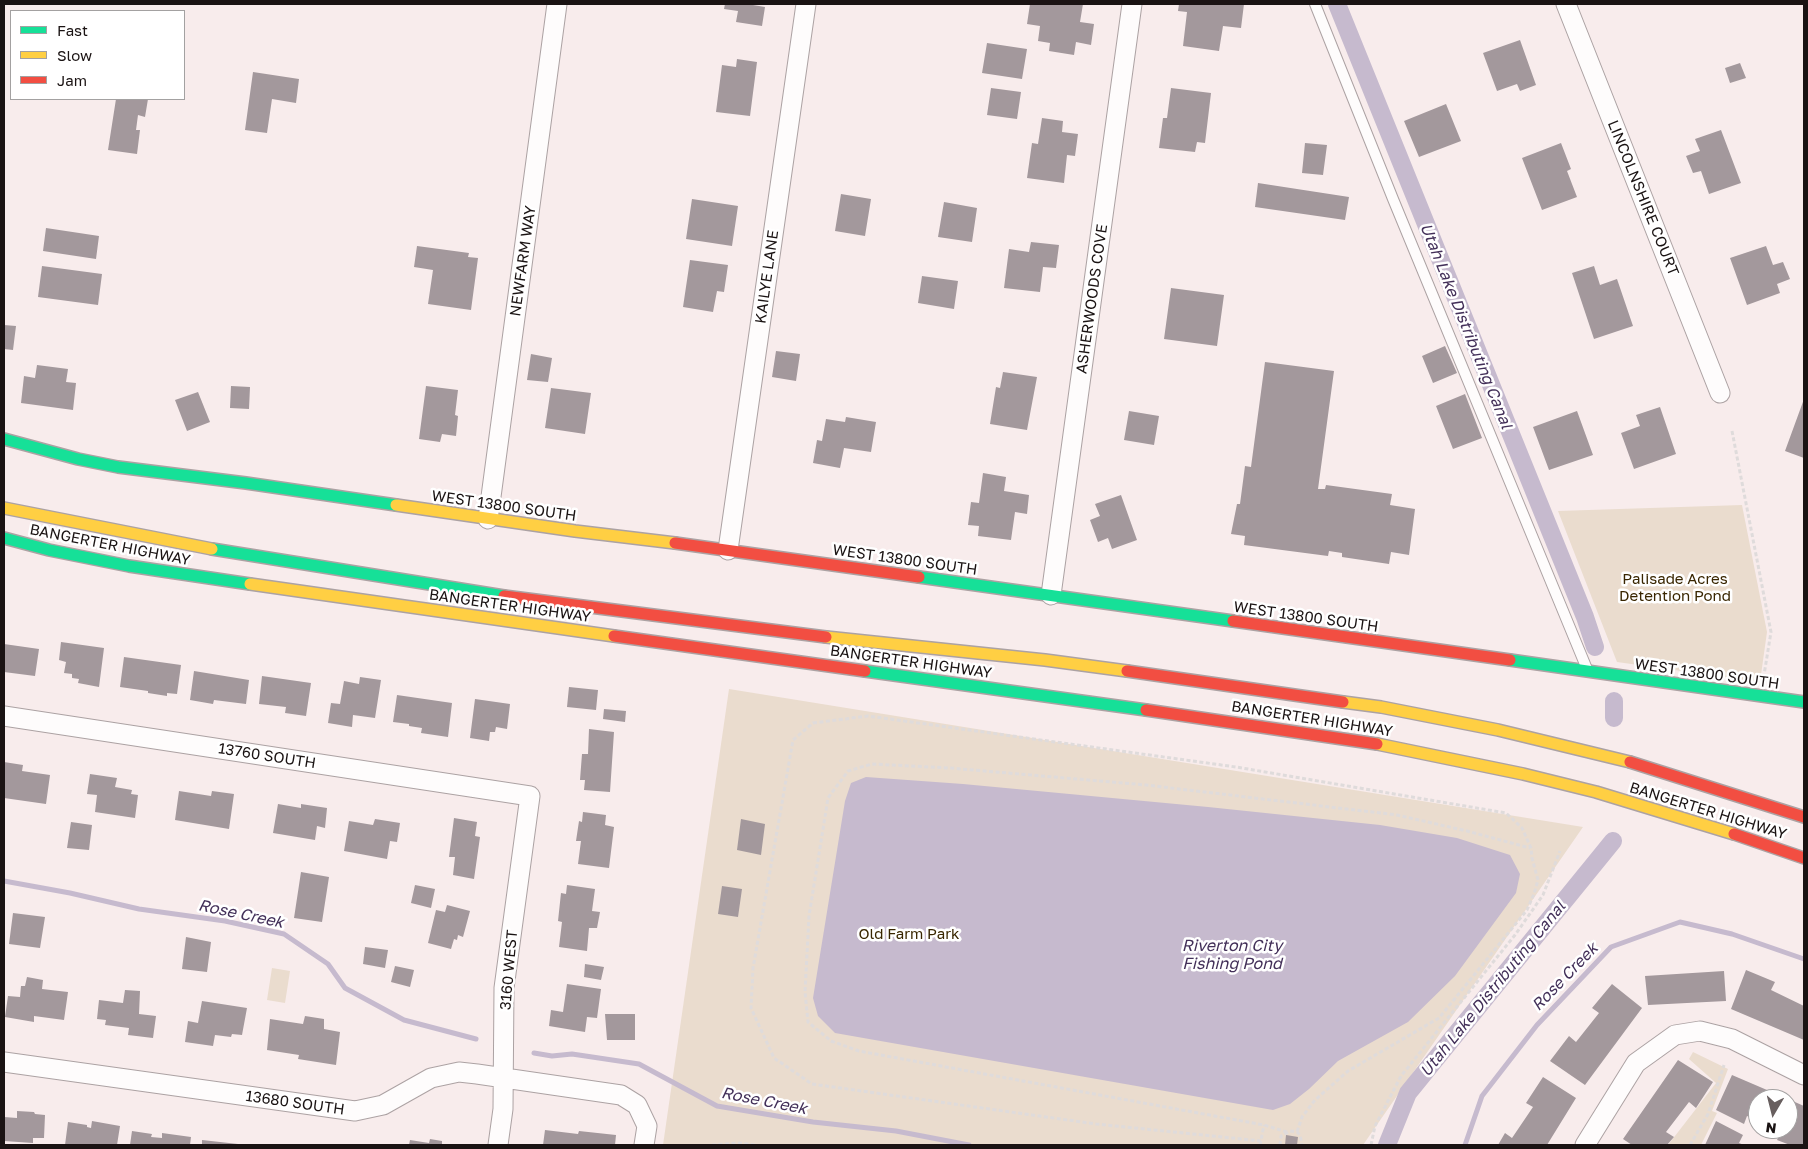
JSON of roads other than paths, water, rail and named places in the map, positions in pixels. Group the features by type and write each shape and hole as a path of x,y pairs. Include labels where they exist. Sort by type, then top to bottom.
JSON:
{"main road":[{"name":"WEST 13800 SOUTH","path":"4,439 78,459 118,467 1051,595 1588,673 1804,702"},
{"path":"4,500 129,533"},
{"name":"BANGERTER HIGHWAY","path":"4,508 129,533 363,575 492,595 841,639 1045,660 1381,707 1498,730 1618,759 1685,778 1804,817"},
{"name":"BANGERTER HIGHWAY","path":"4,538 49,550 129,566 212,579 1389,746 1523,774 1596,792 1695,821 1804,858"},
{"path":"21,554 128,573 212,579"}],"street":[{"name":"NEWFARM WAY","path":"488,519 557,4"},
{"name":"KAILYE LANE","path":"728,550 806,4"},
{"name":"ASHERWOODS COVE","path":"1051,595 1132,4"},
{"name":"LINCOLNSHIRE COURT","path":"1566,4 1720,393"},
{"name":"13760 SOUTH","path":"4,716 530,796"},
{"name":"3160 WEST","path":"498,1145 503,1109 504,988 530,796"},
{"path":"1585,1145 1636,1063 1674,1035 1700,1031 1732,1039 1804,1075"},
{"name":"13680 SOUTH","path":"4,1062 355,1111 383,1105 431,1078 459,1072 504,1077 621,1095 637,1104 647,1126 644,1145"}],"lane":[{"path":"1315,4 1588,673"}],"water":[{"name":"Riverton City Fishing Pond","path":"866,777 963,784 1380,825 1457,838 1510,855 1520,874 1516,893 1455,976 1408,1022 1338,1061 1309,1089 1290,1104 1273,1110 835,1033 818,1016 813,998 845,801 851,783"}],"waterway":[{"name":"Utah Lake Distributing Canal","path":"1337,4 1585,617 1595,647"},
{"name":"Utah Lake Distributing Canal","path":"1614,701 1614,718"},
{"name":"Utah Lake Distributing Canal","path":"1387,1145 1408,1093 1613,841"},
{"name":"Rose Creek","path":"4,881 70,893 139,909 225,921 284,934 328,964 345,988 404,1020 476,1039"},
{"name":"Rose Creek","path":"1465,1145 1482,1096 1537,1025 1611,947 1680,922 1732,934 1804,959"},
{"name":"Rose Creek","path":"534,1053 552,1056 572,1054 639,1064 717,1106 813,1122 896,1131 969,1145"}],"park label":[{"name":"Palisade Acres Detention Pond","path":"1675,588"},
{"name":"Old Farm Park","path":"909,934"}]}
